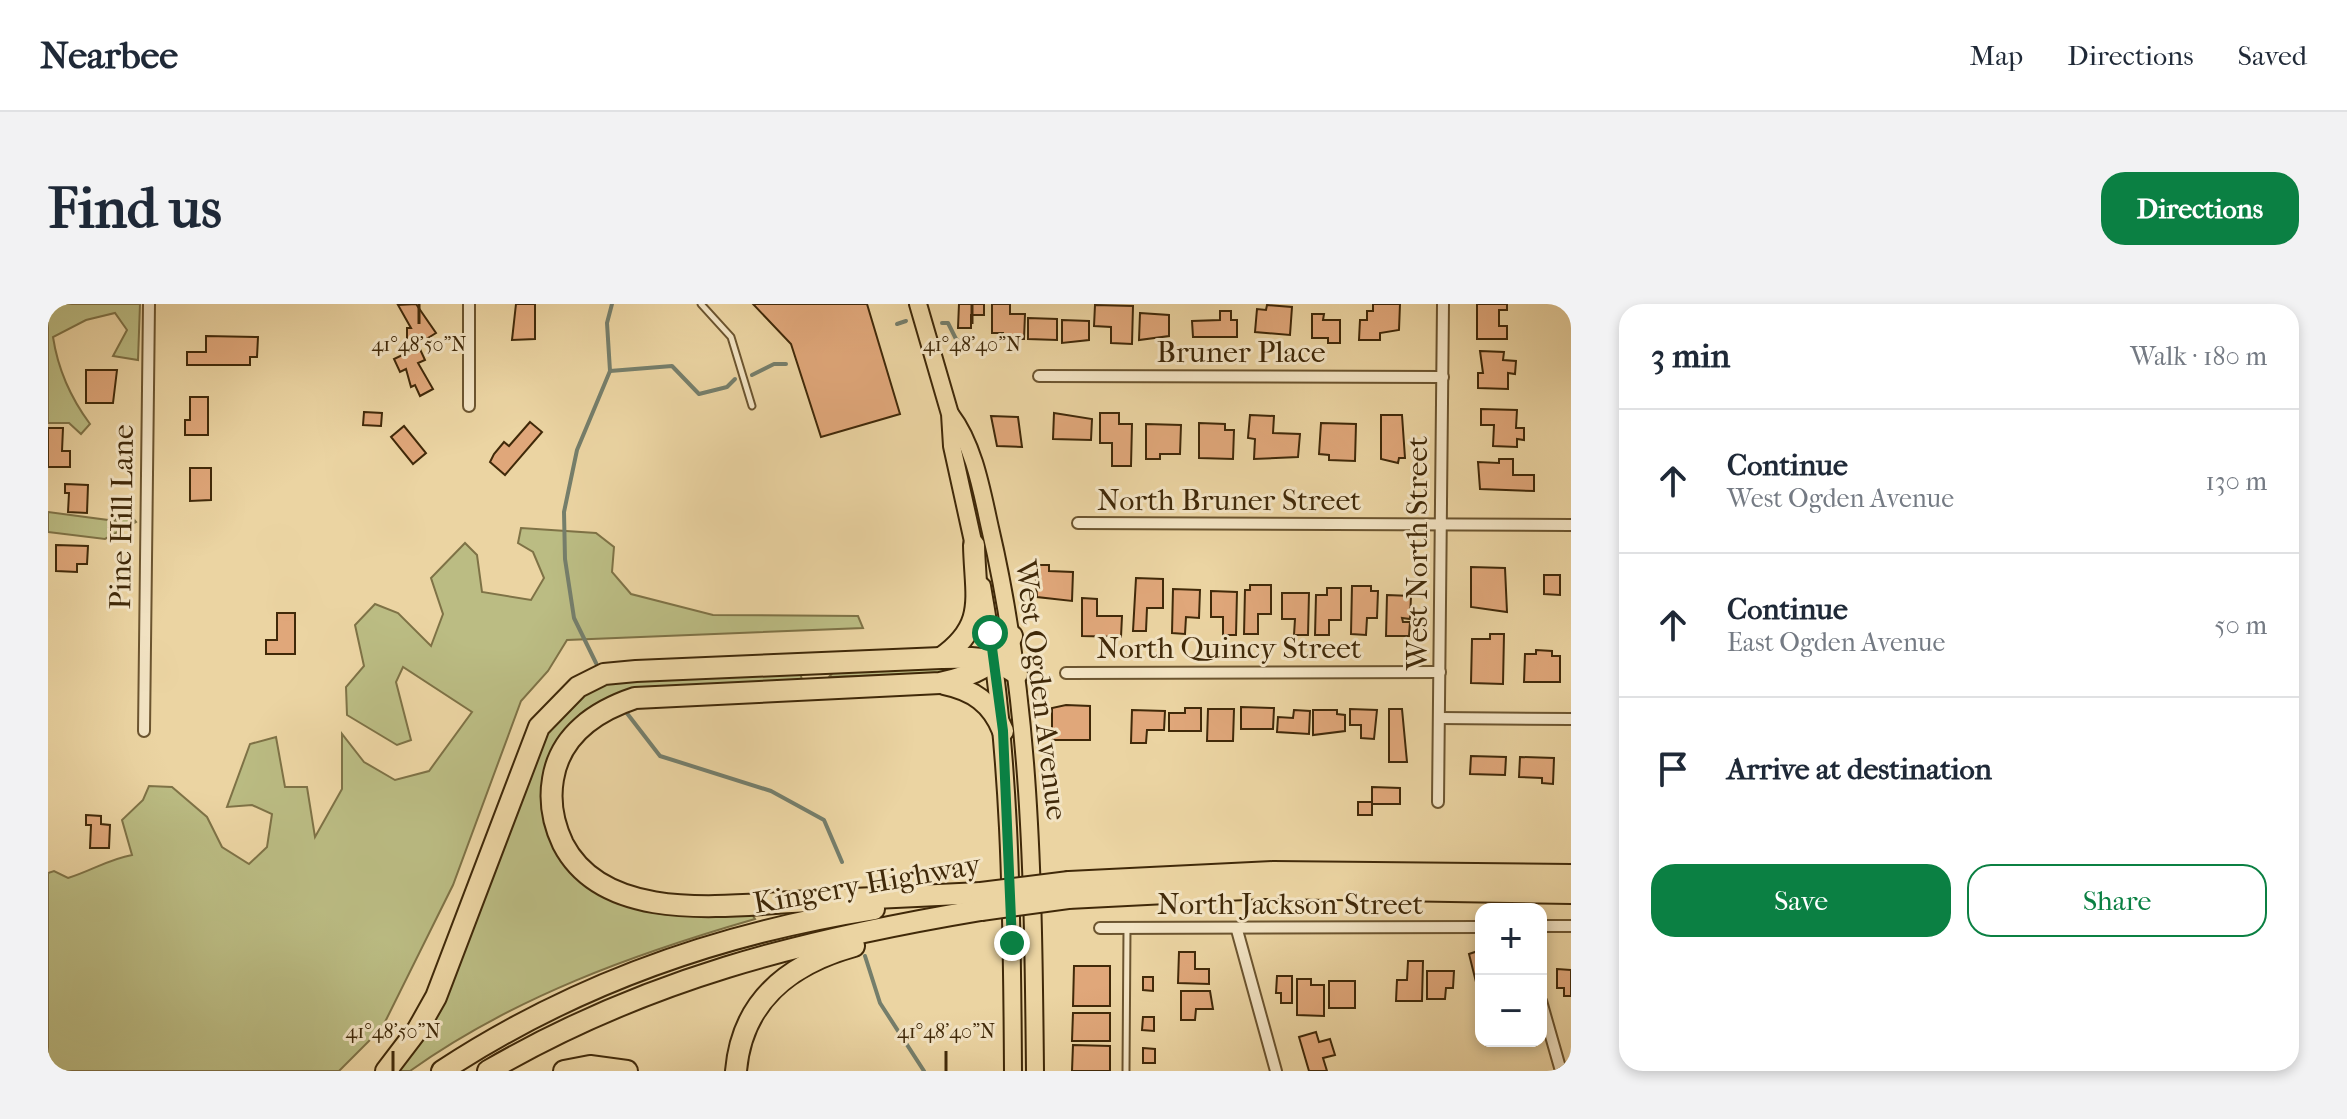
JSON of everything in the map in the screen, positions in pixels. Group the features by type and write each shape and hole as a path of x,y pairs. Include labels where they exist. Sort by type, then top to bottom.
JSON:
{"highway":[{"path":"941,658 972,630 976,608 974,545"},
{"path":"981,902 721,906 641,900 606,887 587,873 566,849 554,820 553,777 560,757 587,722 610,706 663,694 940,683 976,674 994,661 1012,636"},
{"path":"386,1071 418,1029 436,997 539,727 578,687 604,674 636,671 941,658 980,657 1017,674"},
{"path":"940,683 967,689 983,701 997,716 1003,731"},
{"name":"Kingery Highway","path":"442,1071 521,1023 600,985 661,961 809,919 1069,890 1273,872 1571,875"},
{"name":"Kingery Highway","path":"1069,890 1265,888 1571,893"},
{"path":"736,1071 745,1025 760,1002 781,981 808,963 841,950 925,931 981,902"},
{"name":"Kingery Highway","path":"488,1071 618,1003 703,972 981,902"},
{"path":"564,1071 590,1066 627,1071"}],"main road":[{"name":"West Ogden Avenue","path":"918,304 950,414 952,446 974,545 1003,731 1011,858 1013,1071"},
{"name":"West Ogden Avenue","path":"950,414 962,429 983,498 1017,674 1034,869 1035,1071"}],"street":[{"name":"Pine Hill Lane","path":"144,731 149,304"},
{"path":"469,304 469,406"},
{"name":"West North Street","path":"1438,802 1443,304"},
{"name":"Bruner Place","path":"1039,376 1443,377"},
{"name":"North Bruner Street","path":"1078,523 1571,525"},
{"name":"North Quincy Street","path":"1066,673 1440,672"},
{"path":"1440,718 1571,719"},
{"path":"1547,926 1571,926"},
{"name":"North Jackson Street","path":"1100,928 1475,927"},
{"path":"1237,930 1276,1071"},
{"path":"1547,1022 1561,1071"}],"lane":[{"path":"701,304 731,337 752,406"},
{"path":"1126,1071 1127,928"}],"green space":[{"path":"48,304 140,304 138,360 113,356 127,330 115,313 86,320 53,337 66,383 90,424 81,434 69,423 48,423"},
{"path":"115,511 127,511 136,522 105,539 48,532 48,512 116,521"},
{"path":"521,528 596,533 614,547 612,572 631,594 713,615 858,616 863,628 567,640 548,671 521,701 453,885 382,1028 339,1071 48,1071 48,873 54,871 68,878 132,855 122,820 143,800 149,786 172,787 207,817 222,847 249,864 267,847 272,814 252,805 227,807 250,744 276,737 285,787 307,787 315,837 342,789 342,734 364,762 395,780 429,771 472,712 403,667 396,682 411,740 397,745 347,715 346,687 364,666 355,625 375,604 398,613 431,646 443,614 431,578 465,543 477,555 482,592 531,600 544,578 533,552 518,543"},
{"path":"956,666 957,671 949,673 829,677 835,670"},
{"path":"800,672 802,680 631,689 612,697 570,727 548,829 630,906 661,914 751,913 755,919 665,947 576,980 491,1021 410,1071 398,1071 441,1010 545,734 578,698 615,680"}],"building":[{"path":"416,304 436,333 423,341 407,339 407,328 411,328 398,305"},
{"path":"516,304 535,304 535,339 512,340"},
{"path":"753,304 867,304 900,414 821,437 791,344"},
{"path":"959,304 984,304 984,315 971,315 971,328 958,328"},
{"path":"992,304 1010,304 1010,314 1025,314 1024,339 1003,339 1003,333 992,333"},
{"path":"1373,304 1400,304 1399,330 1380,333 1380,340 1359,340 1360,320 1367,320 1367,311 1373,311"},
{"path":"1477,304 1507,304 1507,310 1499,310 1499,326 1507,326 1507,339 1477,339"},
{"path":"1095,305 1133,306 1132,344 1111,343 1111,327 1094,326"},
{"path":"1267,305 1292,307 1290,335 1255,332 1257,309 1266,310"},
{"path":"1220,311 1231,311 1231,320 1237,320 1237,337 1193,337 1192,321 1220,320"},
{"path":"1140,313 1169,315 1169,336 1139,340"},
{"path":"1312,314 1324,314 1323,320 1340,320 1340,343 1328,343 1328,338 1312,338"},
{"path":"1028,318 1057,319 1057,340 1028,339"},
{"path":"1062,320 1089,321 1089,340 1062,343"},
{"path":"206,336 258,337 257,357 250,357 250,365 187,365 187,352 206,352"},
{"path":"419,347 425,360 418,363 433,389 420,396 415,385 411,387 406,369 400,372 394,359"},
{"path":"1480,351 1504,352 1503,360 1516,361 1515,374 1508,373 1508,389 1478,388 1478,373 1483,373"},
{"path":"86,370 117,370 113,403 86,403"},
{"path":"190,397 208,397 208,435 185,435 185,420 190,420"},
{"path":"1481,409 1517,410 1516,428 1524,428 1524,440 1517,439 1517,447 1493,446 1494,425 1481,425"},
{"path":"364,412 382,413 381,426 363,425"},
{"path":"1054,413 1092,419 1091,440 1053,439"},
{"path":"1100,413 1119,413 1119,424 1132,424 1131,466 1112,466 1112,443 1100,443"},
{"path":"1250,415 1274,416 1273,433 1300,434 1298,457 1254,459 1255,439 1248,438"},
{"path":"1381,415 1402,415 1405,458 1399,458 1398,463 1381,459"},
{"path":"991,416 1018,417 1022,447 997,446"},
{"path":"530,422 542,432 505,475 490,462 504,442 509,446"},
{"path":"1199,423 1225,424 1225,430 1234,430 1233,459 1199,458"},
{"path":"1321,423 1356,424 1355,461 1329,460 1329,455 1319,454"},
{"path":"1146,424 1181,425 1180,454 1160,454 1160,459 1146,459"},
{"path":"404,426 426,453 413,464 391,437"},
{"path":"48,428 63,428 62,451 70,451 70,467 48,467"},
{"path":"1499,459 1513,459 1513,475 1534,475 1534,491 1480,489 1478,462 1499,463"},
{"path":"190,468 211,468 211,500 190,501"},
{"path":"65,484 88,485 87,513 68,512 69,493 65,493"},
{"path":"56,545 88,546 87,564 77,564 77,572 56,571"},
{"path":"1035,565 1049,565 1049,571 1073,572 1072,601 1037,597"},
{"path":"1471,567 1505,568 1507,612 1471,607"},
{"path":"1544,575 1560,575 1560,595 1544,594"},
{"path":"1136,578 1163,579 1163,608 1147,608 1146,631 1133,631"},
{"path":"1250,585 1271,585 1271,614 1258,614 1258,634 1244,634 1245,590 1250,590"},
{"path":"1352,586 1371,586 1371,591 1378,591 1377,618 1367,618 1366,635 1351,634"},
{"path":"1327,588 1341,588 1341,620 1329,620 1329,635 1315,635 1316,595 1327,595"},
{"path":"1173,589 1200,590 1199,618 1186,617 1185,634 1172,633"},
{"path":"1211,591 1237,592 1236,635 1223,635 1223,617 1211,617"},
{"path":"1282,593 1309,593 1308,635 1294,635 1295,619 1282,619"},
{"path":"1387,595 1411,596 1410,619 1402,618 1403,622 1410,622 1409,636 1386,636"},
{"path":"1082,598 1097,599 1097,616 1122,616 1121,637 1082,636"},
{"path":"277,613 295,613 295,654 266,654 266,640 277,640"},
{"path":"1490,634 1504,634 1503,684 1471,683 1472,639 1490,639"},
{"path":"1536,650 1552,651 1552,656 1560,656 1560,682 1524,682 1525,654 1536,654"},
{"path":"1090,706 1090,740 1052,740 1052,708"},
{"path":"1241,707 1274,708 1273,729 1241,729"},
{"path":"1185,708 1201,708 1201,731 1169,731 1169,713 1185,713"},
{"path":"1208,709 1234,709 1233,741 1207,741"},
{"path":"1350,709 1377,710 1374,739 1361,738 1361,725 1350,725"},
{"path":"1389,709 1402,709 1407,762 1389,762"},
{"path":"1132,710 1165,711 1164,730 1147,730 1146,743 1131,743"},
{"path":"1294,710 1310,711 1309,734 1277,732 1278,717 1293,718"},
{"path":"1313,710 1337,710 1337,714 1345,715 1345,731 1313,735"},
{"path":"1471,756 1506,757 1505,775 1470,774"},
{"path":"1520,757 1554,758 1553,784 1542,783 1542,778 1519,777"},
{"path":"1372,787 1400,788 1400,804 1372,804"},
{"path":"1358,802 1372,802 1372,815 1358,815"},
{"path":"86,815 101,816 101,824 110,825 109,848 90,848 91,825 86,825"},
{"path":"1179,952 1195,952 1195,969 1209,969 1209,984 1178,983"},
{"path":"1475,952 1475,978 1469,954"},
{"path":"1408,961 1423,961 1422,1001 1396,1001 1397,980 1407,980"},
{"path":"1074,966 1110,966 1110,1006 1073,1006"},
{"path":"1557,969 1571,970 1571,996 1564,996 1564,988 1557,988"},
{"path":"1427,971 1454,971 1453,988 1446,988 1445,999 1427,999"},
{"path":"1277,976 1292,976 1292,1003 1281,1003 1281,993 1276,993"},
{"path":"1143,977 1153,977 1153,991 1143,990"},
{"path":"1297,979 1311,979 1311,985 1324,985 1324,1016 1297,1015"},
{"path":"1329,981 1355,981 1355,1008 1329,1008"},
{"path":"1181,991 1210,991 1213,1009 1196,1009 1195,1020 1181,1020"},
{"path":"1073,1013 1110,1013 1110,1041 1072,1041"},
{"path":"1143,1017 1154,1017 1154,1031 1142,1030"},
{"path":"1316,1032 1319,1042 1330,1039 1335,1055 1323,1058 1327,1071 1309,1071 1299,1037"},
{"path":"1073,1045 1110,1046 1110,1071 1072,1071"},
{"path":"1143,1048 1155,1049 1155,1063 1143,1063"}],"waterway":[{"path":"596,663 574,618 565,559 564,512 577,450 610,371 607,323 612,304"},
{"path":"897,324 906,321"},
{"path":"942,323 948,323 956,339 970,348"},
{"path":"752,375 774,364 786,364"},
{"path":"610,371 672,366 699,394 727,387 735,379"},
{"path":"626,712 660,756 771,791 824,820 842,862"},
{"path":"865,956 880,1003 924,1071"}],"route":[{"path":"990,633 1003,731 1011,858 1012,943"}]}
